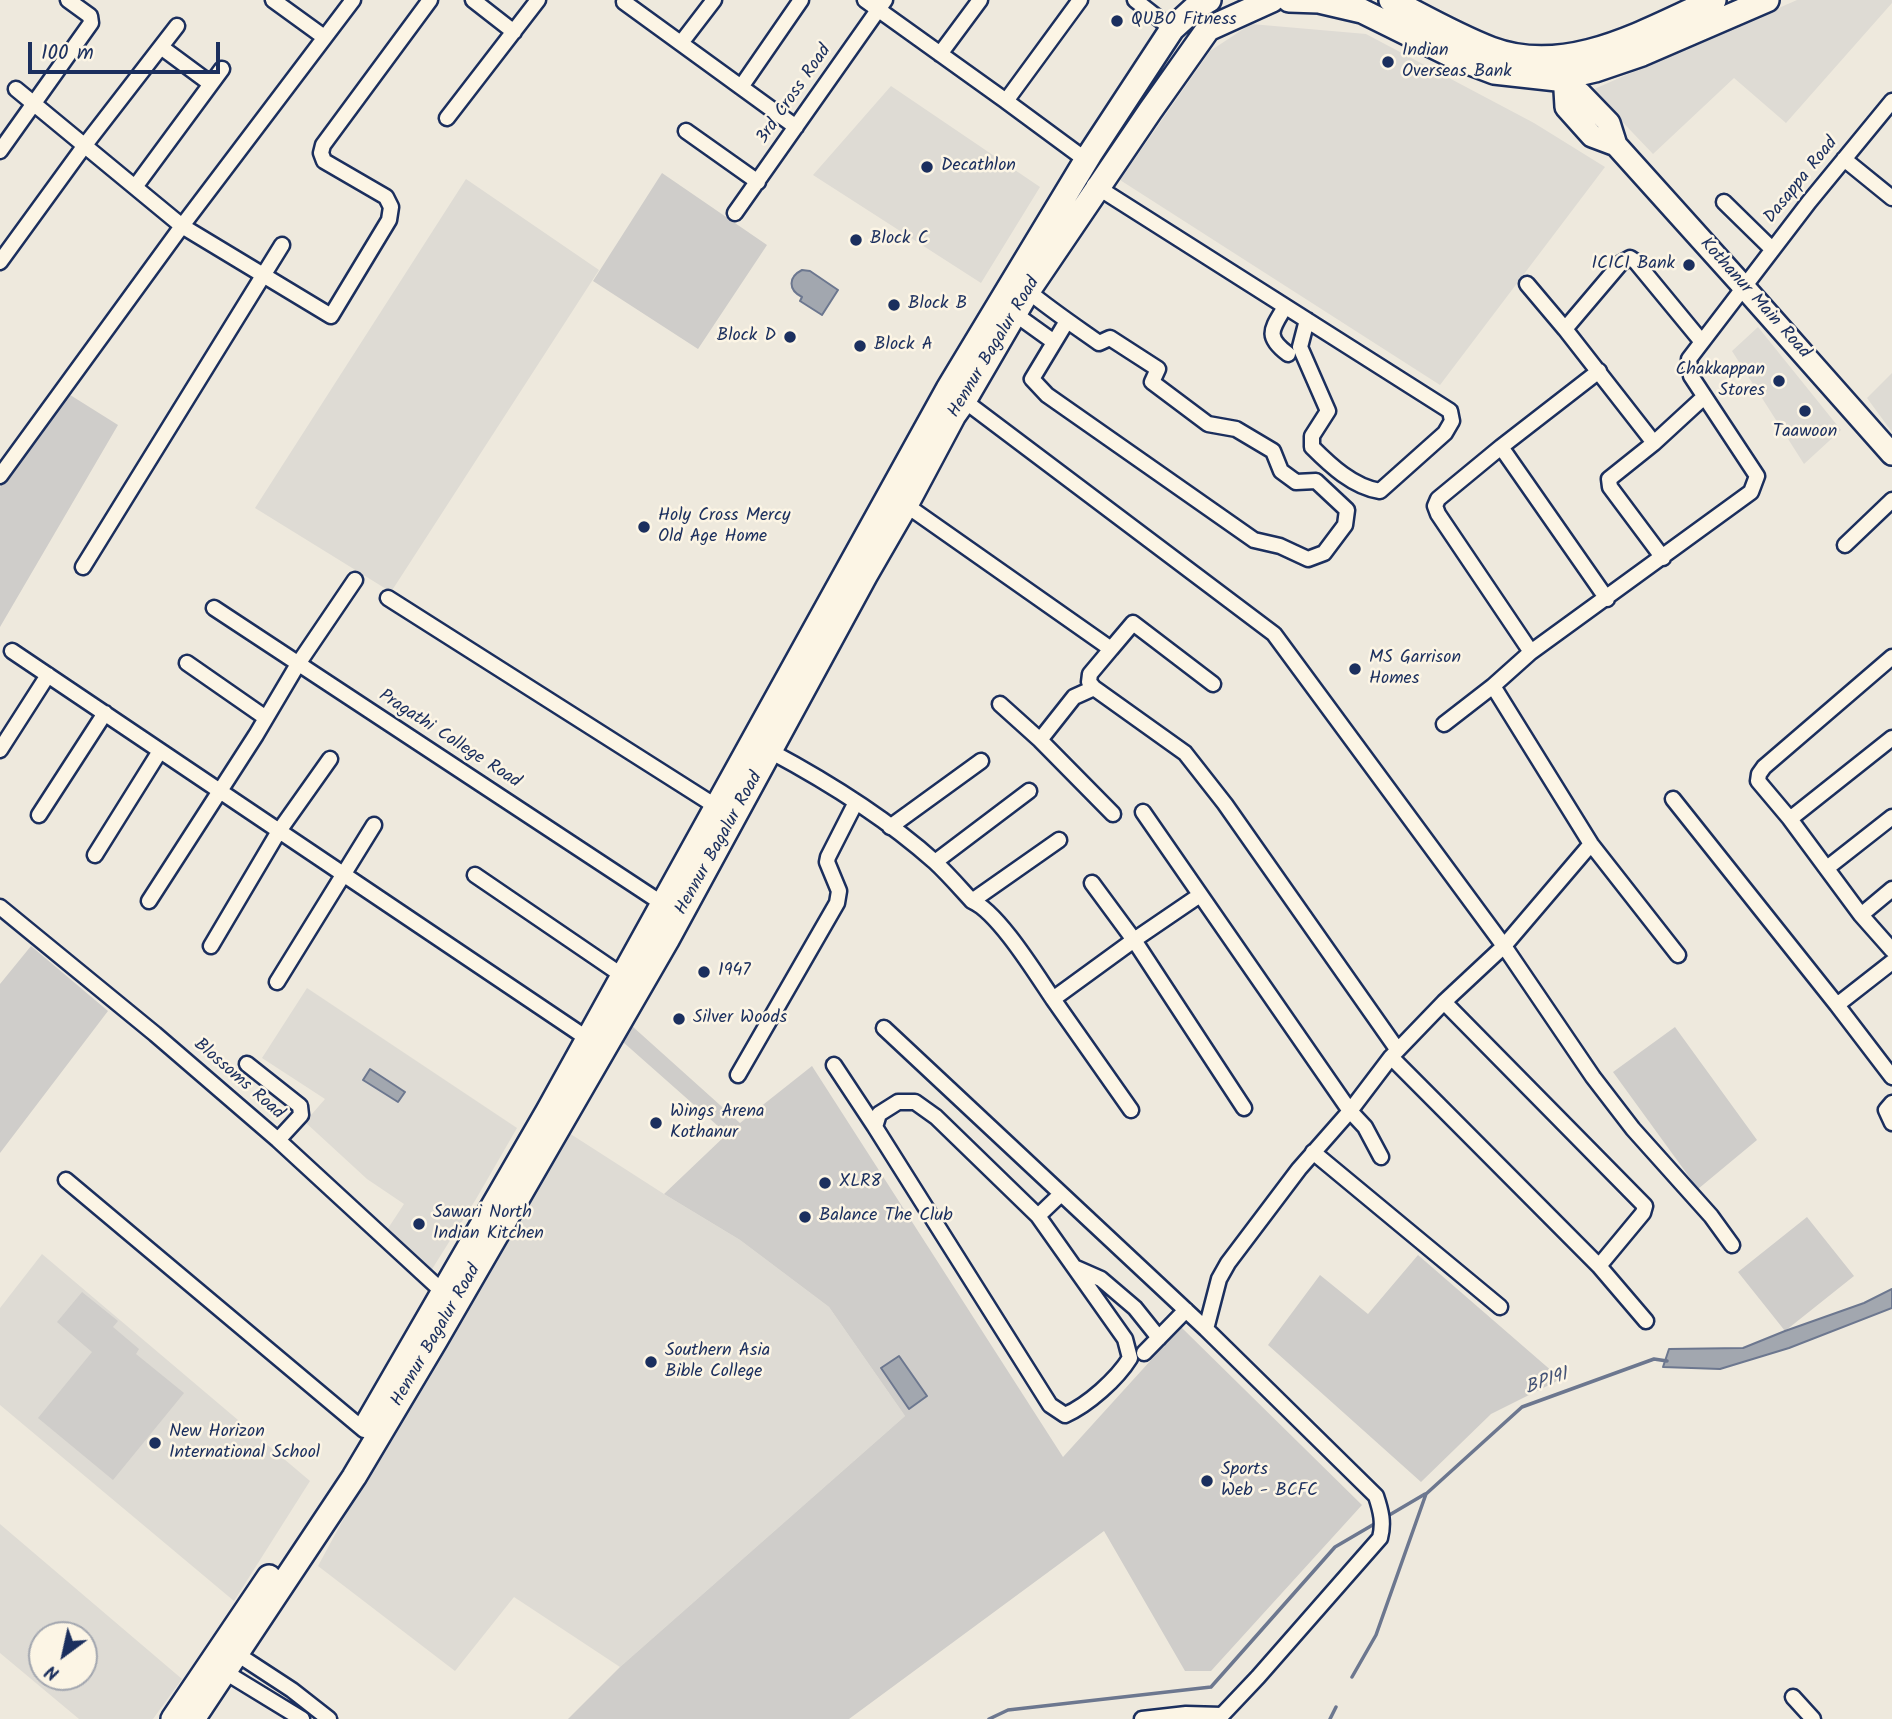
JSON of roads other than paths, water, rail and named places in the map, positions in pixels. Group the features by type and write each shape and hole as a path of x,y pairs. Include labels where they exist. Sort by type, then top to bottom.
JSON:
{"main road":[{"path":"1200,3 1208,29 1272,0"},
{"path":"1289,0 1319,1 1363,10 1457,58 1494,72 1559,76 1595,70 1642,54 1767,0"},
{"path":"1391,0 1493,50 1527,57 1559,76"},
{"path":"1559,76 1602,48 1714,0"},
{"name":"Hennur Bagalur Road","path":"173,1719 428,1337 443,1292 717,807 956,395 1082,167 1172,29 1200,3"},
{"name":"Hennur Bagalur Road","path":"192,1719 354,1477 428,1337 667,940 954,415 956,395 1208,29"},
{"name":"Kothanur Main Road","path":"1559,76 1566,107 1592,135 1616,145 1892,454"}],"street":[{"path":"0,151 91,23 90,16 68,0"},
{"path":"273,0 324,37"},
{"path":"0,476 182,226 353,0"},
{"path":"16,89 182,226 331,316 389,220 391,207 386,197 324,161 321,153 323,145 430,0"},
{"path":"472,0 514,32"},
{"path":"447,118 538,0"},
{"path":"625,0 624,2 796,127"},
{"path":"681,44 714,0"},
{"path":"741,87 801,0"},
{"path":"865,0 882,5 940,54 1006,101 1082,167 1098,187 1285,307 1307,320 1450,411 1452,421 1445,433 1380,491 1370,490 1335,469 1311,447 1311,436 1328,411 1300,347 1307,320"},
{"path":"940,54 980,0"},
{"path":"1006,101 1080,0"},
{"path":"1135,0 1172,29"},
{"name":"3rd Cross Road","path":"735,213 882,5"},
{"path":"0,262 85,145 177,26"},
{"path":"161,47 211,84"},
{"path":"135,187 222,69"},
{"name":"Dasappa Road","path":"1704,397 1691,376 1689,359 1844,159 1889,111"},
{"path":"686,131 758,182"},
{"path":"1844,159 1892,198"},
{"path":"1724,202 1772,250"},
{"path":"83,566 282,245"},
{"path":"1565,329 1621,262 1630,258 1702,342"},
{"path":"1527,284 1654,443"},
{"path":"1028,291 1099,343 1110,338 1157,369 1152,382 1208,424 1236,429 1273,451 1281,471 1296,482 1316,481 1347,510 1345,526 1324,553 1307,559 1280,546 1254,540 1047,395 1032,379 1067,321"},
{"path":"1285,307 1271,333 1272,340 1288,354"},
{"path":"1014,314 1054,342"},
{"path":"1531,652 1435,506 1438,499 1501,447 1599,371"},
{"path":"956,395 1273,634 1504,946 1592,1077 1633,1129 1711,1216 1732,1245"},
{"path":"1444,724 1531,652 1607,599 1663,558 1751,492 1757,476 1704,397 1654,443 1609,479 1610,487 1663,558"},
{"path":"1501,447 1607,599"},
{"path":"1845,544 1892,500"},
{"path":"906,505 1111,649"},
{"path":"149,901 298,664 355,580"},
{"path":"388,598 717,807"},
{"name":"Pragathi College Road","path":"214,608 663,904"},
{"path":"1213,684 1133,623 1090,674 1089,682 1185,753 1225,804 1394,1053 1599,1266 1646,1321"},
{"path":"12,651 588,1039"},
{"path":"1892,657 1764,767 1758,781 1790,819 1861,915 1892,950"},
{"path":"187,663 266,718"},
{"path":"0,751 48,676"},
{"path":"1493,686 1591,844 1678,955"},
{"path":"1040,740 1074,697 1094,688"},
{"path":"1000,704 1114,814"},
{"path":"39,815 105,713"},
{"path":"1790,819 1892,738"},
{"path":"95,855 160,751"},
{"path":"770,751 819,778 891,827 935,862 972,901 979,904 1009,936 1131,1110"},
{"path":"211,946 279,831 330,759"},
{"path":"891,827 981,761"},
{"path":"935,862 1029,791"},
{"path":"1673,799 1892,1077"},
{"path":"738,1075 837,903 839,891 827,862 856,802"},
{"path":"1143,812 1350,1111 1365,1127 1381,1157"},
{"path":"1827,868 1892,817"},
{"path":"277,982 374,825"},
{"path":"972,901 1059,840"},
{"path":"1206,1329 1219,1279 1228,1263 1313,1153 1350,1111 1394,1053 1504,946 1591,844"},
{"path":"475,875 623,976"},
{"path":"1092,883 1134,940 1244,1108"},
{"path":"1861,915 1892,889"},
{"path":"1053,999 1200,895"},
{"name":"Blossoms Road","path":"0,907 155,1034 278,1140 443,1292"},
{"path":"1837,1005 1892,962"},
{"path":"1444,1002 1644,1206 1643,1213 1599,1266"},
{"path":"884,1028 1206,1329 1376,1496 1383,1527 1380,1538 1222,1715 1186,1714 1142,1719"},
{"path":"247,1064 300,1105 301,1115 278,1140"},
{"path":"834,1065 1051,1405 1065,1415 1079,1409 1123,1369 1130,1358 1125,1339 1038,1216 936,1117 915,1102 898,1102 878,1114 875,1128"},
{"path":"1892,1102 1885,1110 1892,1123"},
{"path":"1313,1153 1500,1307"},
{"path":"66,1180 364,1430"},
{"path":"1038,1216 1061,1194"},
{"path":"1075,1268 1101,1279 1135,1308 1159,1338"},
{"path":"1144,1353 1186,1310"},
{"path":"231,1663 302,1719"},
{"path":"231,1663 292,1690 329,1719"},
{"path":"1793,1697 1813,1719"}],"waterway":[{"name":"BP191","path":"1352,1677 1376,1635 1426,1494 1522,1407 1654,1359 1667,1361"},
{"path":"1386,1517 1425,1494"},
{"path":"989,1719 1008,1710 1211,1687 1335,1547 1376,1523"},
{"path":"1330,1719 1336,1707"}],"place":[{"name":"QUBO Fitness","path":"1117,21"},
{"name":"Indian Overseas Bank","path":"1388,62"},
{"name":"Decathlon","path":"927,167"},
{"name":"Block C","path":"856,240"},
{"name":"ICICI Bank","path":"1689,265"},
{"name":"Block B","path":"894,305"},
{"name":"Block D","path":"790,337"},
{"name":"Block A","path":"860,346"},
{"name":"Chakkappan Stores","path":"1779,381"},
{"name":"Taawoon","path":"1805,411"},
{"name":"Holy Cross Mercy Old Age Home","path":"644,527"},
{"name":"MS Garrison Homes","path":"1355,669"},
{"name":"1947","path":"704,972"},
{"name":"Silver Woods","path":"679,1019"},
{"name":"Wings Arena Kothanur","path":"656,1123"},
{"name":"XLR8","path":"825,1183"},
{"name":"Balance The Club","path":"805,1217"},
{"name":"Sawari North Indian Kitchen","path":"419,1224"},
{"name":"Southern Asia Bible College","path":"651,1362"},
{"name":"New Horizon International School","path":"155,1443"},
{"name":"Sports Web - BCFC","path":"1207,1481"}]}
